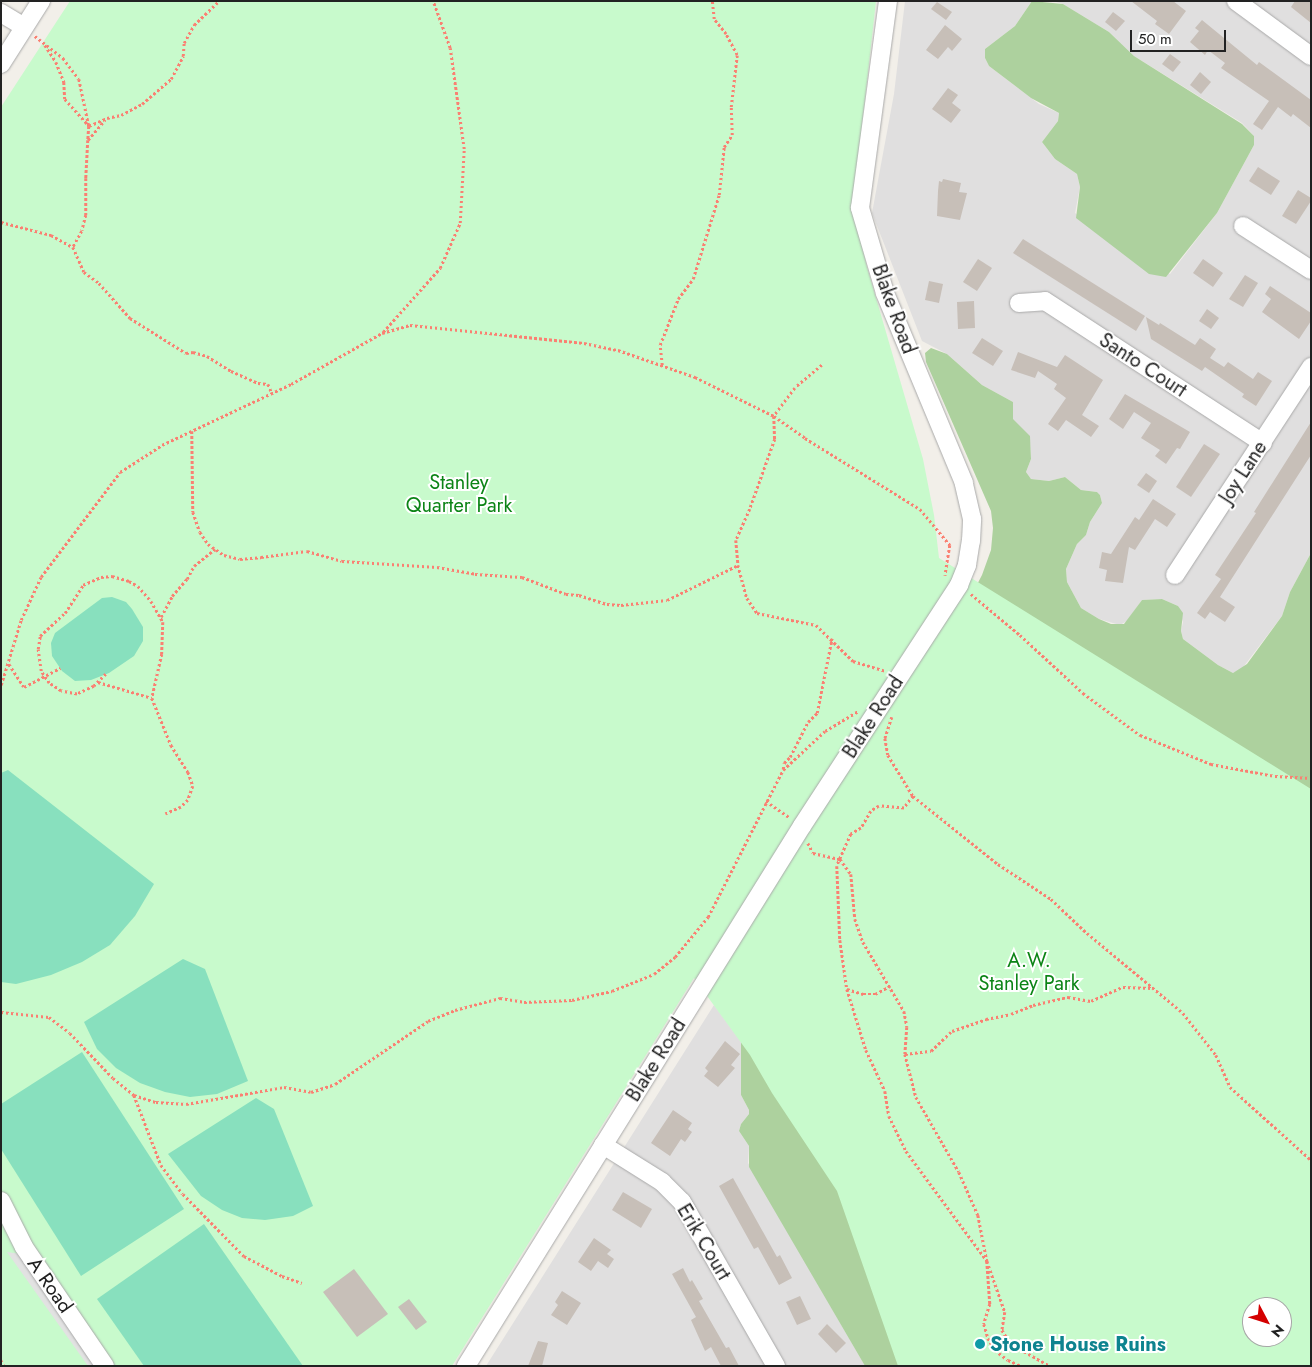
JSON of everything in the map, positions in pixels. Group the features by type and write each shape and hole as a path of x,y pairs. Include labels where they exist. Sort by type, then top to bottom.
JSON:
{"street":[{"path":"10,1 1,14 24,27"},
{"path":"1,64 40,1"},
{"name":"Blake Road","path":"466,1366 802,826 889,693 952,581 967,565 972,518 964,483 884,294 860,208 888,1"},
{"path":"1236,1 1311,56"},
{"path":"1243,226 1311,270"},
{"name":"Santo Court","path":"1019,303 1045,301 1263,443"},
{"name":"Joy Lane","path":"1175,575 1311,368"},
{"name":"Erik Court","path":"603,1145 662,1182 682,1202 776,1366"},
{"name":"A Road","path":"1,1201 24,1247 105,1366"}],"path":[{"path":"89,126 107,118 121,115 142,104 171,79 183,56 184,43 194,25 219,1"},
{"path":"382,333 440,268 460,223 464,150 450,48 433,1"},
{"path":"662,364 660,344 678,299 693,279 719,194 724,147 732,135 731,107 737,55 726,34 714,19 712,1"},
{"path":"24,27 63,58 79,79 89,126 86,215 82,231 73,247"},
{"path":"44,44 56,62 64,82 64,99 89,126"},
{"path":"88,140 107,118"},
{"path":"1,222 51,236 73,247 84,272 99,283 130,318 186,353 194,352 207,356 231,371 258,383 268,384 272,392"},
{"path":"1,685 21,620 41,577 120,472 162,445 272,392 382,333 410,325 584,343 618,350 695,377 774,416 805,438 920,509 950,545 952,581 1020,635 1083,693 1140,735 1211,764 1274,776 1311,778"},
{"path":"822,365 795,388 774,416 775,439 773,446 750,510 736,540 738,564 748,598 757,613 816,624 853,660 874,666 893,675 889,693"},
{"path":"192,430 193,512 200,532 224,556 240,558 288,555 307,551 342,561 361,561 421,568 437,567 475,574 522,576 566,594 579,595 613,605 667,600 738,564"},
{"path":"161,618 172,596 187,579 194,566 215,549"},
{"path":"106,674 98,682 77,694 67,693 54,687 44,676 39,662 38,649 40,636 60,618 77,591 89,580 112,576 129,581 144,592 161,618 164,638 152,698 171,745 193,786 188,800 182,807 165,814"},
{"path":"784,770 784,763 790,758 808,722 817,713 832,638"},
{"path":"9,663 24,687 60,668"},
{"path":"98,682 152,698"},
{"path":"1,1012 49,1017 70,1033 113,1078 134,1095 156,1102 186,1104 284,1087 311,1092 335,1084 428,1021 455,1010 500,998 524,1002 572,1000 612,990 654,974 675,957 708,917 766,801 784,770 824,730 860,710"},
{"path":"893,714 885,738 888,755 913,796 998,864 1051,899 1087,933 1182,1013 1216,1055 1230,1086 1311,1160"},
{"path":"913,796 904,808 879,806 872,811 861,828 851,834 836,866 840,940 847,989 866,1050 885,1092 890,1116 906,1151 987,1261 1006,1312 1002,1330 1011,1344 1050,1366"},
{"path":"766,801 802,826 814,853 840,858 851,874 855,919 863,942 904,1011 906,1027 905,1054 916,1097 955,1165 978,1215 987,1261 990,1304 984,1324 988,1338 995,1350 1008,1360 1021,1366"},
{"path":"847,989 863,994 875,994 890,986"},
{"path":"905,1054 931,1051 952,1031 986,1019 1011,1014 1033,1005 1068,997 1091,1001 1124,987 1153,988"},
{"path":"134,1095 161,1164 183,1194 244,1256 282,1276 302,1283"},
{"path":"1,1360 4,1366"}],"shaded area":[{"path":"905,1 1032,1 1015,26 985,49 985,58 989,66 1039,104 1059,113 1058,121 1042,142 1055,159 1077,174 1080,187 1075,213 1170,274 1217,213 1254,145 1254,136 1242,123 1134,56 1109,32 1063,4 1053,1 1311,1 1311,553 1290,592 1282,616 1241,670 1233,673 1218,665 1183,639 1181,631 1183,622 1178,606 1162,599 1142,600 1127,621 1120,625 1099,619 1081,608 1067,582 1066,569 1077,544 1086,535 1090,522 1102,503 1100,495 1097,492 1081,490 1065,477 1049,481 1031,479 1026,472 1031,459 1030,441 1012,419 1013,402 982,385 947,354 922,341 872,213 894,94"},
{"path":"714,1005 742,1043 741,1095 749,1110 749,1114 741,1124 739,1131 749,1146 748,1163 865,1366 486,1366"},
{"path":"7,1252 21,1254 101,1366 88,1366"}],"green space":[{"name":"Stanley Quarter Park","path":"70,1 876,1 858,163 856,218 867,267 923,459 934,515 939,558 1311,789 1311,1366 898,1366 837,1191 772,1093 750,1055 694,978 452,1366 1,1366 1,107"},
{"path":"1032,1 1063,4 1109,32 1134,56 1242,124 1254,136 1254,145 1217,213 1166,277 1149,274 1076,218 1080,187 1077,174 1055,159 1042,142 1058,121 1059,113 1031,98 989,66 985,58 985,49 1015,26"},
{"name":"A.W. Stanley Park","path":"931,348 947,354 982,385 1013,402 1013,419 1030,436 1031,459 1026,472 1031,479 1049,481 1065,477 1081,490 1097,492 1100,495 1102,503 1090,522 1086,535 1077,544 1066,569 1067,582 1081,608 1099,619 1111,624 1124,624 1142,600 1162,599 1178,606 1183,613 1181,631 1183,639 1218,665 1233,673 1247,664 1282,616 1290,592 1311,553 1311,1366 865,1366 749,1167 749,1146 739,1131 741,1124 749,1114 749,1110 741,1095 741,1038 982,575 991,550 993,528 991,511 926,362 925,353"},
{"path":"112,597 126,602 132,609 143,627 143,641 134,656 109,673 91,680 75,681 62,671 52,656 51,643 55,633 102,598"},
{"path":"8,770 154,884 135,916 110,945 82,962 51,975 16,984 1,982 1,773"},
{"path":"183,959 205,969 248,1081 217,1094 190,1097 165,1092 140,1083 116,1068 97,1049 84,1022"},
{"path":"82,1052 184,1209 81,1276 1,1149 1,1104"},
{"path":"256,1098 274,1109 313,1206 293,1216 265,1220 242,1218 222,1210 201,1196 168,1154"},
{"path":"204,1224 303,1366 144,1366 97,1299"}],"building":[{"path":"1131,1 1173,1 1186,11 1169,34 1155,24 1157,21"},
{"path":"1295,1 1311,1 1311,23 1291,7"},
{"path":"937,2 952,12 946,20 931,9"},
{"path":"1113,12 1125,21 1116,31 1105,22"},
{"path":"1202,20 1257,65 1259,62 1311,100 1311,128 1293,114 1291,117 1278,107 1262,130 1253,124 1269,101 1221,68 1225,63 1208,50 1205,55 1190,42 1199,31 1195,28"},
{"path":"945,25 962,39 952,51 948,47 938,59 926,50"},
{"path":"1170,54 1181,62 1173,72 1162,64"},
{"path":"1200,72 1211,82 1201,94 1190,85"},
{"path":"948,88 958,95 952,103 961,110 951,123 932,109"},
{"path":"1258,167 1280,181 1271,195 1249,181"},
{"path":"943,179 961,183 959,192 967,193 960,220 937,216 939,181 942,182"},
{"path":"1298,190 1311,198 1311,201 1296,224 1282,216"},
{"path":"1023,239 1145,316 1136,331 1013,253"},
{"path":"978,259 992,268 977,291 963,282"},
{"path":"1203,259 1223,273 1213,287 1193,273"},
{"path":"1245,275 1258,283 1243,307 1229,299"},
{"path":"929,281 943,284 939,303 925,300"},
{"path":"1270,286 1311,313 1311,321 1299,339 1262,312 1271,299 1265,294"},
{"path":"974,301 975,328 958,329 957,302"},
{"path":"1207,309 1219,318 1211,329 1199,321"},
{"path":"1146,317 1159,325 1160,323 1195,345 1200,338 1216,349 1210,358 1224,367 1228,362 1253,379 1258,372 1272,381 1256,406 1242,397 1244,394 1205,367 1202,371 1151,339"},
{"path":"982,338 1003,351 993,366 972,353"},
{"path":"1018,352 1057,367 1065,355 1103,380 1082,415 1099,426 1091,437 1066,420 1058,431 1048,424 1066,398 1054,389 1057,384 1038,371 1035,378 1011,370"},
{"path":"1125,394 1190,432 1180,449 1177,448 1166,464 1155,456 1160,450 1141,438 1151,423 1134,412 1123,429 1109,419"},
{"path":"1311,422 1311,455 1220,597 1235,607 1225,622 1210,612 1205,619 1197,613 1221,579 1215,575 1256,513 1254,512"},
{"path":"1204,444 1220,454 1191,497 1176,487"},
{"path":"1146,473 1157,481 1149,493 1137,485"},
{"path":"1153,499 1176,514 1167,527 1155,519 1135,550 1129,547 1123,583 1105,581 1107,570 1099,568 1102,552 1111,554 1135,517 1139,520"},
{"path":"725,1041 740,1054 731,1065 735,1068 718,1087 704,1076 708,1071 705,1068"},
{"path":"673,1110 692,1123 688,1129 692,1132 685,1142 681,1139 670,1156 651,1143"},
{"path":"733,1178 777,1257 780,1255 792,1278 779,1285 758,1247 754,1249 719,1186"},
{"path":"623,1192 652,1209 641,1228 612,1210"},
{"path":"594,1238 611,1250 607,1254 614,1259 608,1268 598,1261 591,1271 578,1262"},
{"path":"683,1268 690,1282 692,1280 703,1299 699,1301 726,1348 729,1347 739,1366 721,1366 711,1347 705,1351 691,1320 696,1317 672,1274"},
{"path":"354,1269 388,1314 357,1337 323,1292"},
{"path":"562,1291 581,1303 567,1325 551,1315 558,1305 555,1302"},
{"path":"800,1296 811,1319 797,1325 786,1302"},
{"path":"409,1299 427,1322 416,1330 398,1307"},
{"path":"827,1324 846,1343 836,1353 818,1334"},
{"path":"538,1341 548,1343 542,1366 528,1366"}],"place":[{"name":"Stone House Ruins","path":"980,1344"}]}
